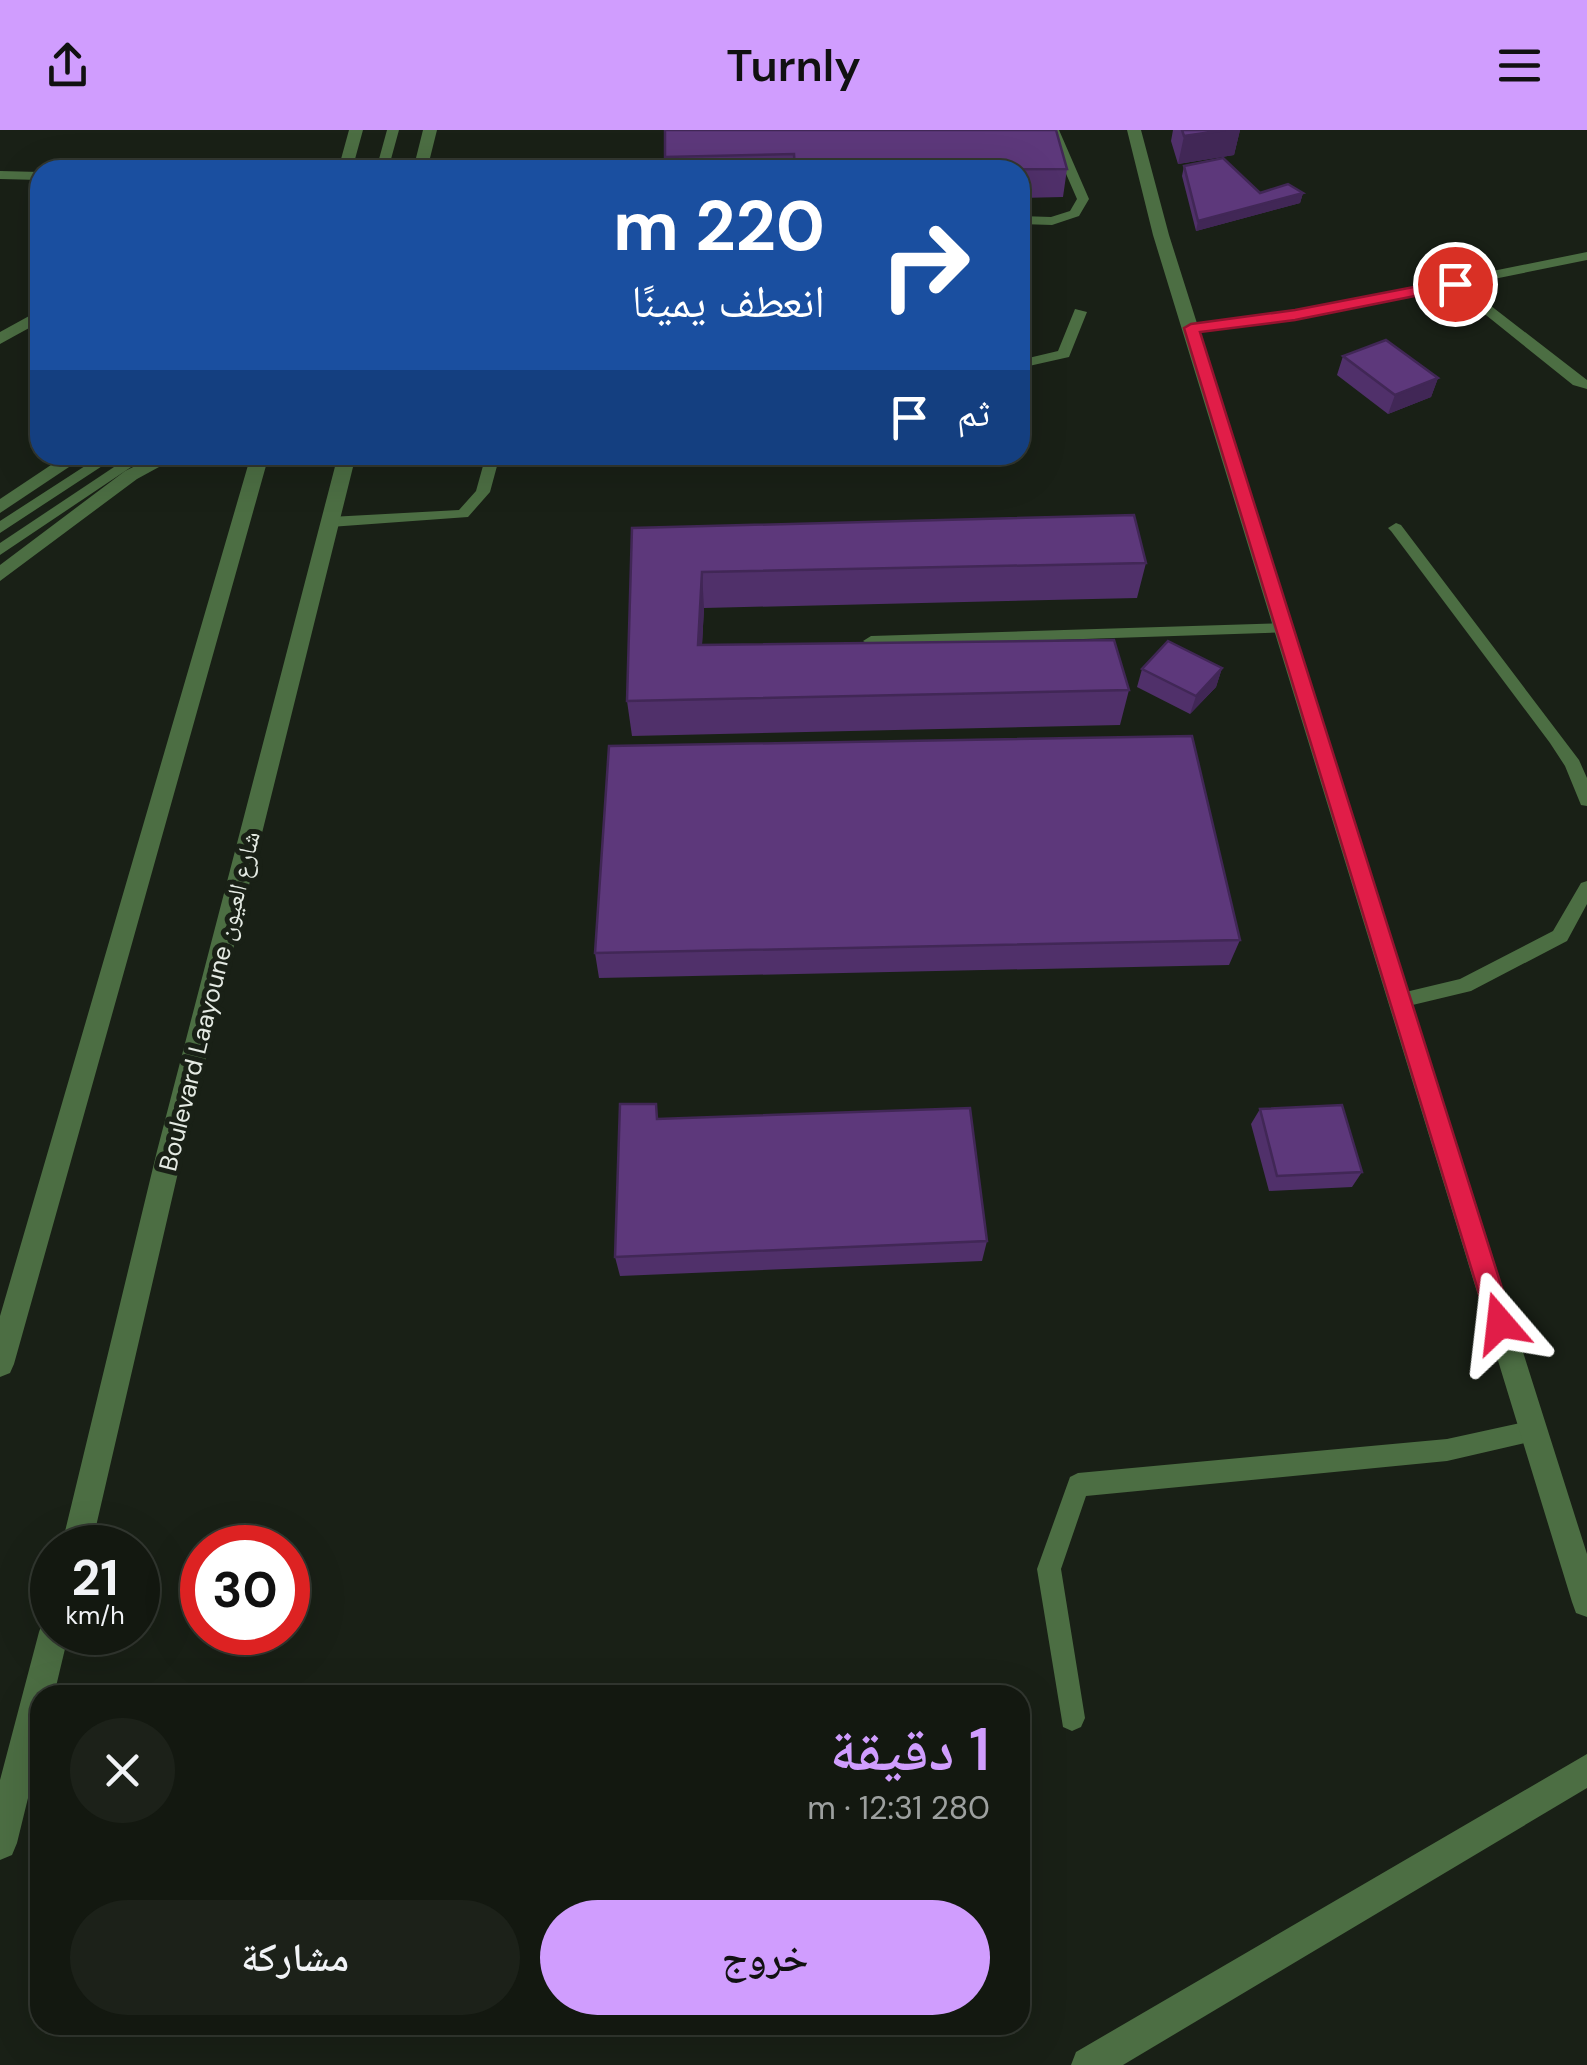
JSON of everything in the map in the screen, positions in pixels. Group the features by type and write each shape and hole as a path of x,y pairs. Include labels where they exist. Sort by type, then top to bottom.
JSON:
{"street":[{"path":"348,160 356,130"},
{"path":"422,160 430,130"},
{"path":"1134,130 1161,235 1587,1602"},
{"path":"0,174 30,176"},
{"path":"0,339 30,321"},
{"path":"0,507 63,465"},
{"path":"0,575 131,475 152,465"},
{"path":"0,1364 257,465"},
{"name":"Boulevard Laayoune شارع العيون","path":"81,1525 170,1151 344,465"},
{"path":"40,1685 48,1655"},
{"path":"0,1843 30,1726"},
{"path":"1089,2065 1587,1770"}],"lane":[{"path":"385,160 393,130"},
{"path":"393,160 401,130"},
{"path":"1030,220 1052,221 1075,213 1083,199 1053,130"},
{"path":"1191,328 1295,315 1587,256"},
{"path":"1455,284 1578,382 1587,385"},
{"path":"1030,362 1064,354 1080,312"},
{"path":"0,528 97,465"},
{"path":"0,550 127,465"},
{"path":"330,522 463,514 483,492 490,465"},
{"path":"1396,528 1556,739 1573,764 1587,800"},
{"path":"870,641 1285,628"},
{"path":"1400,1000 1464,986 1560,936 1587,888"},
{"path":"1072,1718 1049,1569 1078,1485 1447,1450 1534,1431"}],"building":[{"path":"665,130 1056,130 1067,169 1030,169 1030,160 794,160 794,154 665,157"},
{"path":"1182,130 1225,130 1184,136"},
{"path":"1223,158 1260,193 1288,184 1303,193 1198,221 1184,166"},
{"path":"1386,340 1438,378 1395,395 1343,356"},
{"path":"1134,515 1146,563 702,572 698,645 1114,640 1129,690 627,701 632,528"},
{"path":"1168,641 1222,668 1196,696 1142,669"},
{"path":"1192,736 1240,940 595,953 609,746"},
{"path":"620,1104 656,1104 657,1119 970,1108 987,1241 615,1257"},
{"path":"1342,1105 1362,1172 1277,1176 1260,1109"}],"route":[{"path":"1455,284 1295,315 1191,328 1500,1323"}]}
